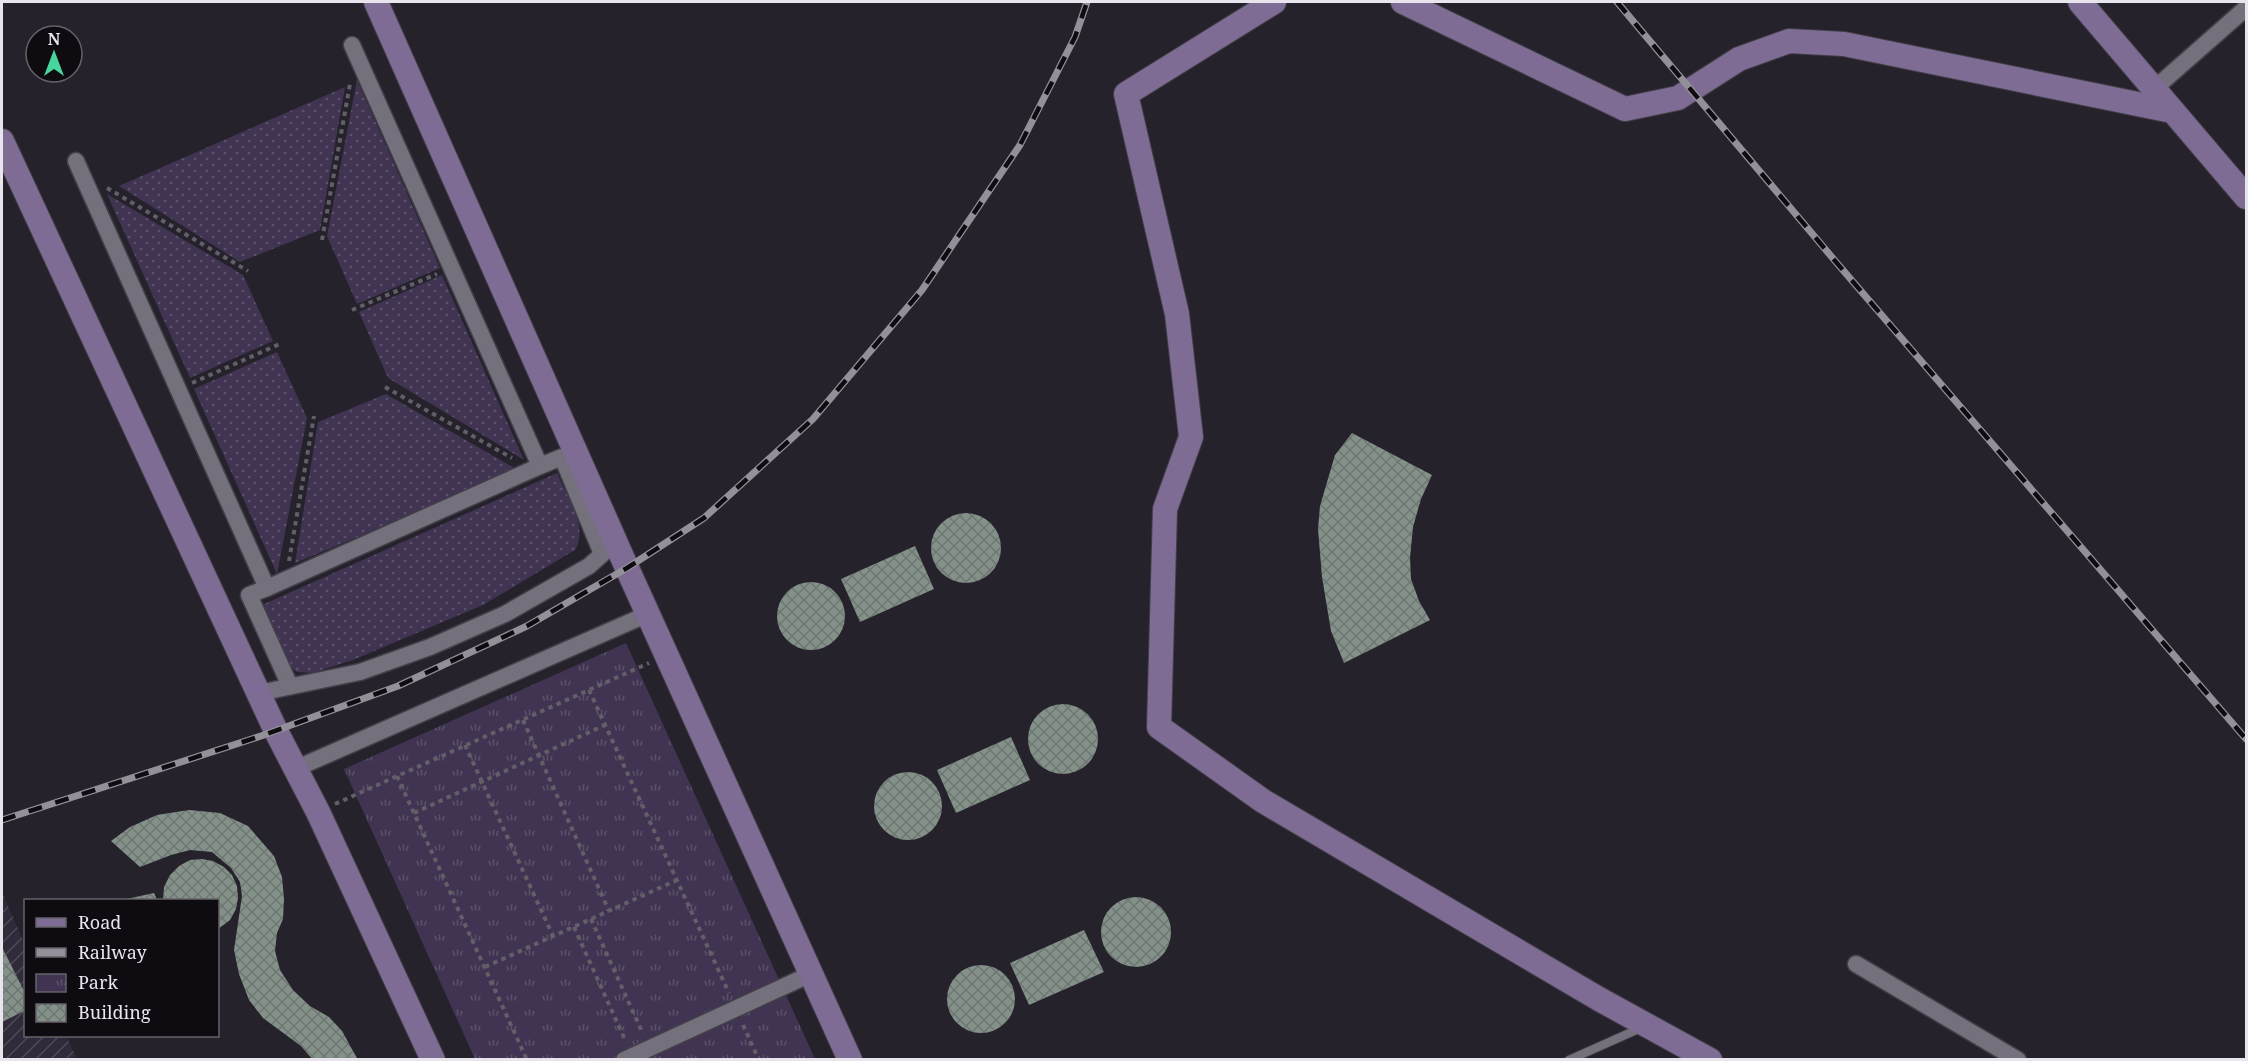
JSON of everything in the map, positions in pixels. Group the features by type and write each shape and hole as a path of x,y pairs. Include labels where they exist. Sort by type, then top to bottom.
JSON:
{"street":[{"path":"376,2 609,548"},
{"path":"1274,2 1126,94 1177,314 1191,437 1165,509 1159,727 1263,801 1710,1059"},
{"path":"1403,2 1625,109 1678,98 1739,59 1790,41 1844,44 2172,111"},
{"path":"2080,2 2247,197"},
{"path":"2154,89 2247,8"},
{"path":"353,50 451,268 536,468"},
{"path":"2,141 259,693 318,812 433,1059"},
{"path":"78,167 267,588"},
{"path":"290,687 249,595 562,457 609,548 648,614 850,1059"},
{"path":"259,693 360,672 430,647 505,614 589,566 609,548"},
{"path":"297,768 648,614"},
{"path":"1856,964 2018,1059"},
{"path":"628,1058 811,974"}],"lane":[{"path":"1569,1059 1648,1025"}],"path":[{"path":"322,240 353,50"},
{"path":"78,167 248,271"},
{"path":"352,309 451,268"},
{"path":"178,390 282,343"},
{"path":"385,387 536,468"},
{"path":"286,579 314,416"},
{"path":"318,812 667,655"},
{"path":"589,690 759,1059"},
{"path":"523,720 609,911"},
{"path":"414,813 605,725"},
{"path":"465,745 553,936"},
{"path":"397,776 527,1059"},
{"path":"485,968 677,880"},
{"path":"591,919 649,1048"},
{"path":"574,927 628,1058"}],"shaded area":[{"path":"2,892 24,943 24,1037 66,1037 77,1059 2,1059"}],"green space":[{"path":"357,80 440,268 357,304 327,236"},
{"path":"345,87 320,230 240,262 119,186"},
{"path":"107,194 243,275 273,341 190,378"},
{"path":"442,275 524,460 388,378 359,312"},
{"path":"277,352 307,418 277,574 194,389"},
{"path":"386,394 518,470 295,563 318,422"},
{"path":"557,473 571,501 578,522 580,532 575,550 483,605 353,660 312,673 297,672 293,669 262,605"},
{"path":"626,643 815,1059 475,1059 344,769"}],"building":[{"path":"1352,433 1432,475 1421,499 1413,527 1410,558 1411,579 1419,601 1430,620 1344,663 1331,631 1322,577 1318,529 1320,506 1335,455"},
{"path":"966,513 985,519 995,529 1001,548 995,567 985,577 966,583 947,577 937,567 931,548 937,529 947,519"},
{"path":"915,546 934,589 860,622 841,579"},
{"path":"811,582 824,585 835,592 842,603 845,616 842,629 835,640 824,647 811,650 798,647 787,640 780,629 777,616 780,603 787,592 798,585"},
{"path":"1063,704 1082,710 1092,720 1098,739 1092,758 1082,768 1063,774 1044,768 1034,758 1028,739 1034,720 1044,710"},
{"path":"1011,737 1030,780 956,813 937,770"},
{"path":"908,772 921,775 932,782 939,793 942,806 939,819 932,830 921,837 908,840 895,837 884,830 877,819 874,806 877,793 884,782 895,775"},
{"path":"189,810 220,813 248,826 274,856 282,877 284,899 283,919 277,933 275,951 280,970 293,990 310,1006 329,1017 342,1031 358,1060 313,1060 301,1046 263,1018 249,1000 239,974 234,950 242,896 240,882 231,868 212,852 190,850 140,867 111,841 130,827 157,815"},
{"path":"190,860 213,861 224,867 232,875 237,886 236,909 230,920 219,928 219,899 163,899 164,887 170,875"},
{"path":"154,893 157,899 127,899"},
{"path":"1136,897 1155,903 1165,913 1171,932 1165,951 1155,961 1136,967 1117,961 1107,951 1101,932 1107,913 1117,903"},
{"path":"1084,930 1104,972 1029,1005 1010,963"},
{"path":"2,947 24,991 24,1011 2,1022"},
{"path":"981,965 994,968 1005,975 1012,986 1015,999 1012,1012 1005,1023 994,1030 981,1033 968,1030 957,1023 950,1012 947,999 950,986 957,975 968,968"}],"railway":[{"path":"2,820 261,736 398,686 527,626 627,568 704,518 813,419 922,290 1020,145 1075,37 1087,2"},
{"path":"1617,2 1836,262 2246,739"}]}
